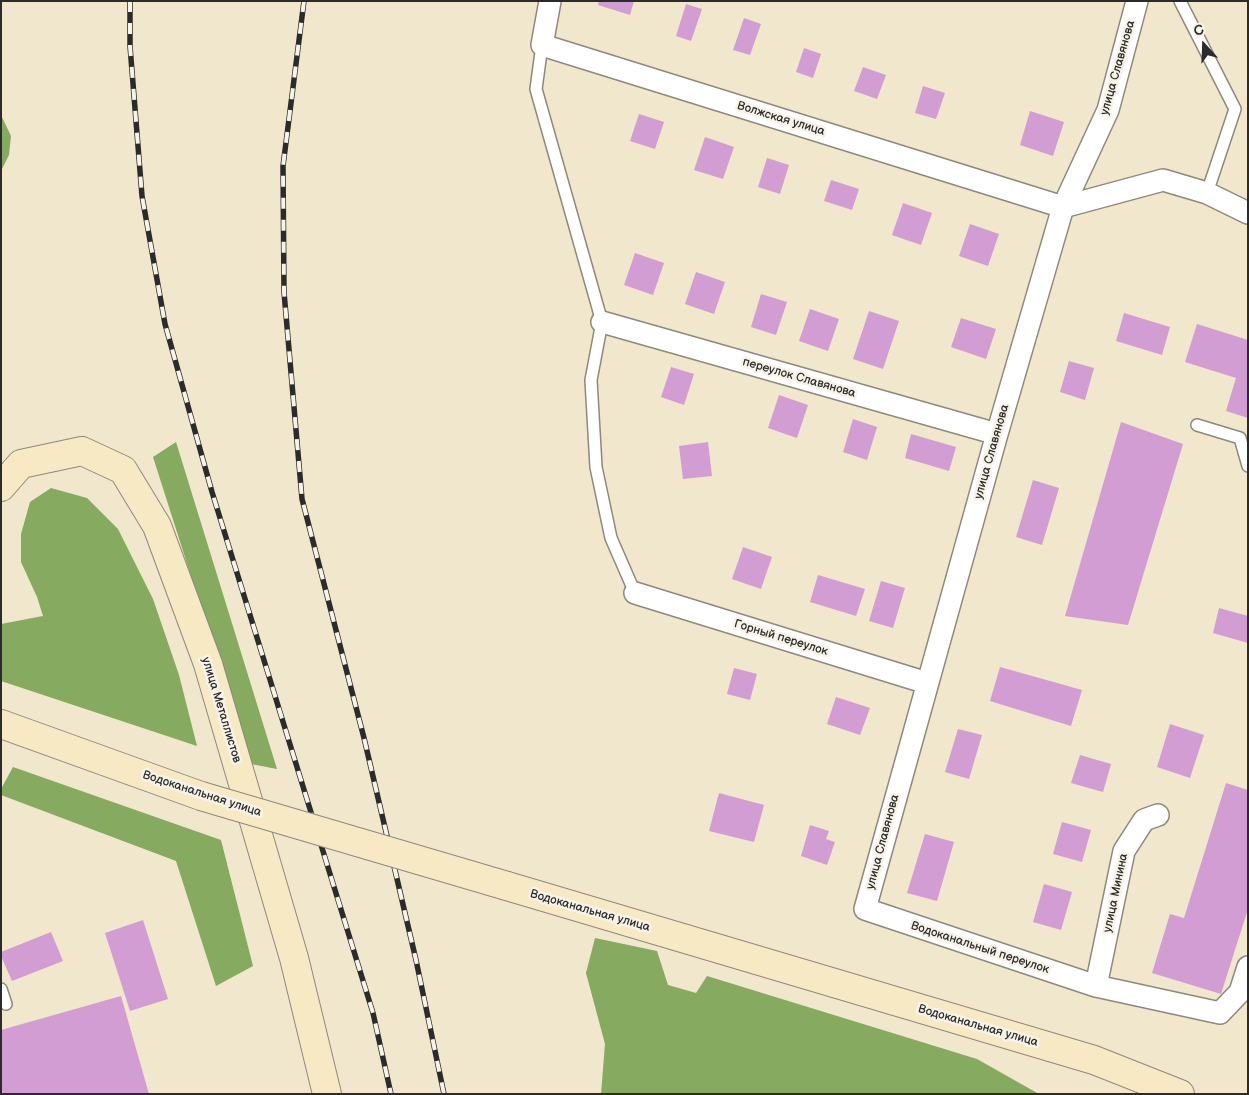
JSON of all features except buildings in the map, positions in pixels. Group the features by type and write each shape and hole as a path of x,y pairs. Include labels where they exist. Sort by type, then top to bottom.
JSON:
{"main road":[{"name":"улица Металлистов","path":"1,487 21,464 82,450 123,470 157,526 208,664 294,958 327,1094"},
{"name":"Водоканальная улица","path":"1,724 201,796 1094,1060 1180,1094"}],"street":[{"path":"542,45 550,1"},
{"name":"улица Славянова","path":"865,909 997,434 1064,207 1108,110 1138,1"},
{"name":"Волжская улица","path":"542,45 1064,207"},
{"path":"1064,207 1163,180 1206,193 1248,213"},
{"name":"переулок Славянова","path":"602,322 997,434"},
{"name":"Горный переулок","path":"634,593 927,683"},
{"name":"улица Минина","path":"1096,986 1124,851 1144,820 1158,815"},
{"name":"Водоканальный переулок","path":"865,909 1096,986 1220,1013 1240,992 1248,967"}],"lane":[{"path":"1180,1 1235,109 1206,193"},
{"path":"542,45 536,89 602,322 591,380 596,467 611,538 634,593"},
{"path":"1197,425 1240,438 1248,466"},
{"path":"1,990 6,1004"}],"green space":[{"path":"2,117 11,136 9,155 1,171"},
{"path":"176,442 277,769 251,764 153,457"},
{"path":"51,488 87,498 118,529 153,599 179,675 197,746 1,681 1,624 43,616 37,597 21,562 21,534 30,502"},
{"path":"13,767 221,840 253,966 216,986 176,861 1,795 1,789"},
{"path":"595,938 657,951 668,985 696,993 707,976 977,1059 1039,1094 601,1094 605,1044 586,973"}],"railway":[{"path":"130,1 130,46 142,196 165,324 212,492 373,1013 391,1094"},
{"path":"304,1 283,166 284,292 302,499 364,738 416,960 444,1094"}]}
